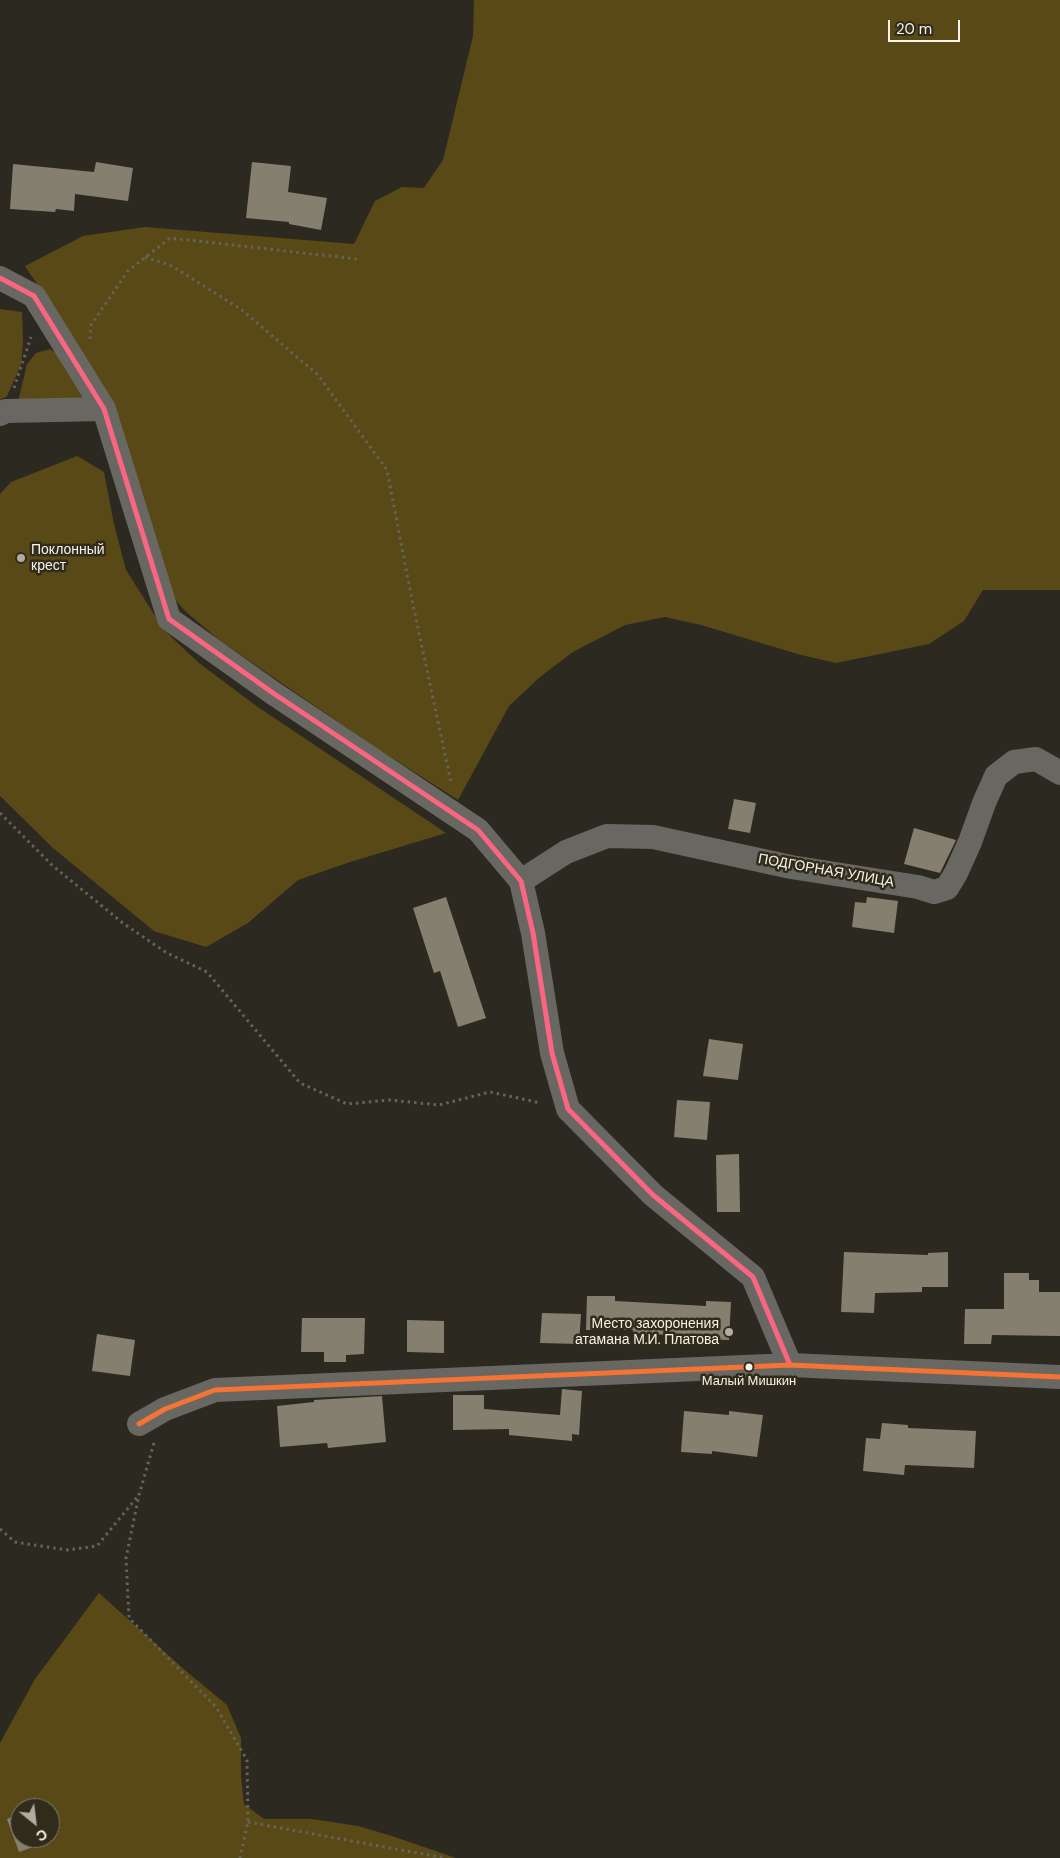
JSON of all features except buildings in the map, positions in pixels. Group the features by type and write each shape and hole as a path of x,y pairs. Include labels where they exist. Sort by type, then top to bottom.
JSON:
{"street":[{"path":"0,278 38,302 104,409 170,619 273,693 478,830 521,881 533,933 552,1053 568,1109 653,1195 753,1276 790,1365"},
{"path":"3,412 104,409"},
{"name":"ПОДГОРНАЯ УЛИЦА","path":"521,881 566,852 607,836 652,837 791,867 918,887 934,892 947,888 956,873 996,776 1014,762 1036,759 1060,773"},
{"path":"139,1424 165,1409 215,1390 790,1365 1060,1377"}],"path":[{"path":"90,345 91,325 128,271 170,238 357,260"},
{"path":"145,258 172,266 242,310 318,375 387,470 412,600 458,816"},
{"path":"3,412 38,302"},
{"path":"0,813 53,866 124,924 167,953 208,972 300,1084 347,1104 389,1100 439,1105 490,1092 568,1109"},
{"path":"165,1409 139,1495 126,1558 129,1618 216,1708 247,1760 248,1822 240,1858"},
{"path":"0,1530 15,1542 67,1550 97,1546 139,1495"},
{"path":"248,1822 445,1858"}],"shaded area":[{"path":"474,0 1060,0 1060,590 983,590 964,621 929,644 836,663 801,655 701,625 665,617 625,625 573,652 540,677 509,706 458,800 372,745 264,671 218,639 185,611 167,590 79,347 25,266 83,236 145,227 354,244 375,201 402,187 424,188 443,160 473,36"},
{"path":"0,309 22,312 23,342 21,365 7,396 0,400"},
{"path":"50,349 65,359 87,401 18,402 27,364 36,353"},
{"path":"77,456 104,472 114,524 126,570 164,630 199,663 255,705 446,833 298,880 248,923 206,947 154,931 53,848 0,796 0,494 11,482"},
{"path":"99,1593 227,1705 241,1738 241,1776 244,1804 264,1819 312,1819 358,1826 456,1858 0,1858 0,1743 35,1679"}],"transit line":[{"path":"0,278 34,296 104,409 169,619 273,693 478,830 521,881 533,933 552,1053 568,1109 653,1195 753,1277 790,1365"},
{"path":"139,1424 165,1409 215,1390 790,1365 1060,1377"}],"place":[{"name":"Поклонный крест","path":"21,558"},
{"name":"Место захоронения атамана М.И. Платова","path":"729,1332"},
{"name":"Малый Мишкин","path":"749,1367"}]}
